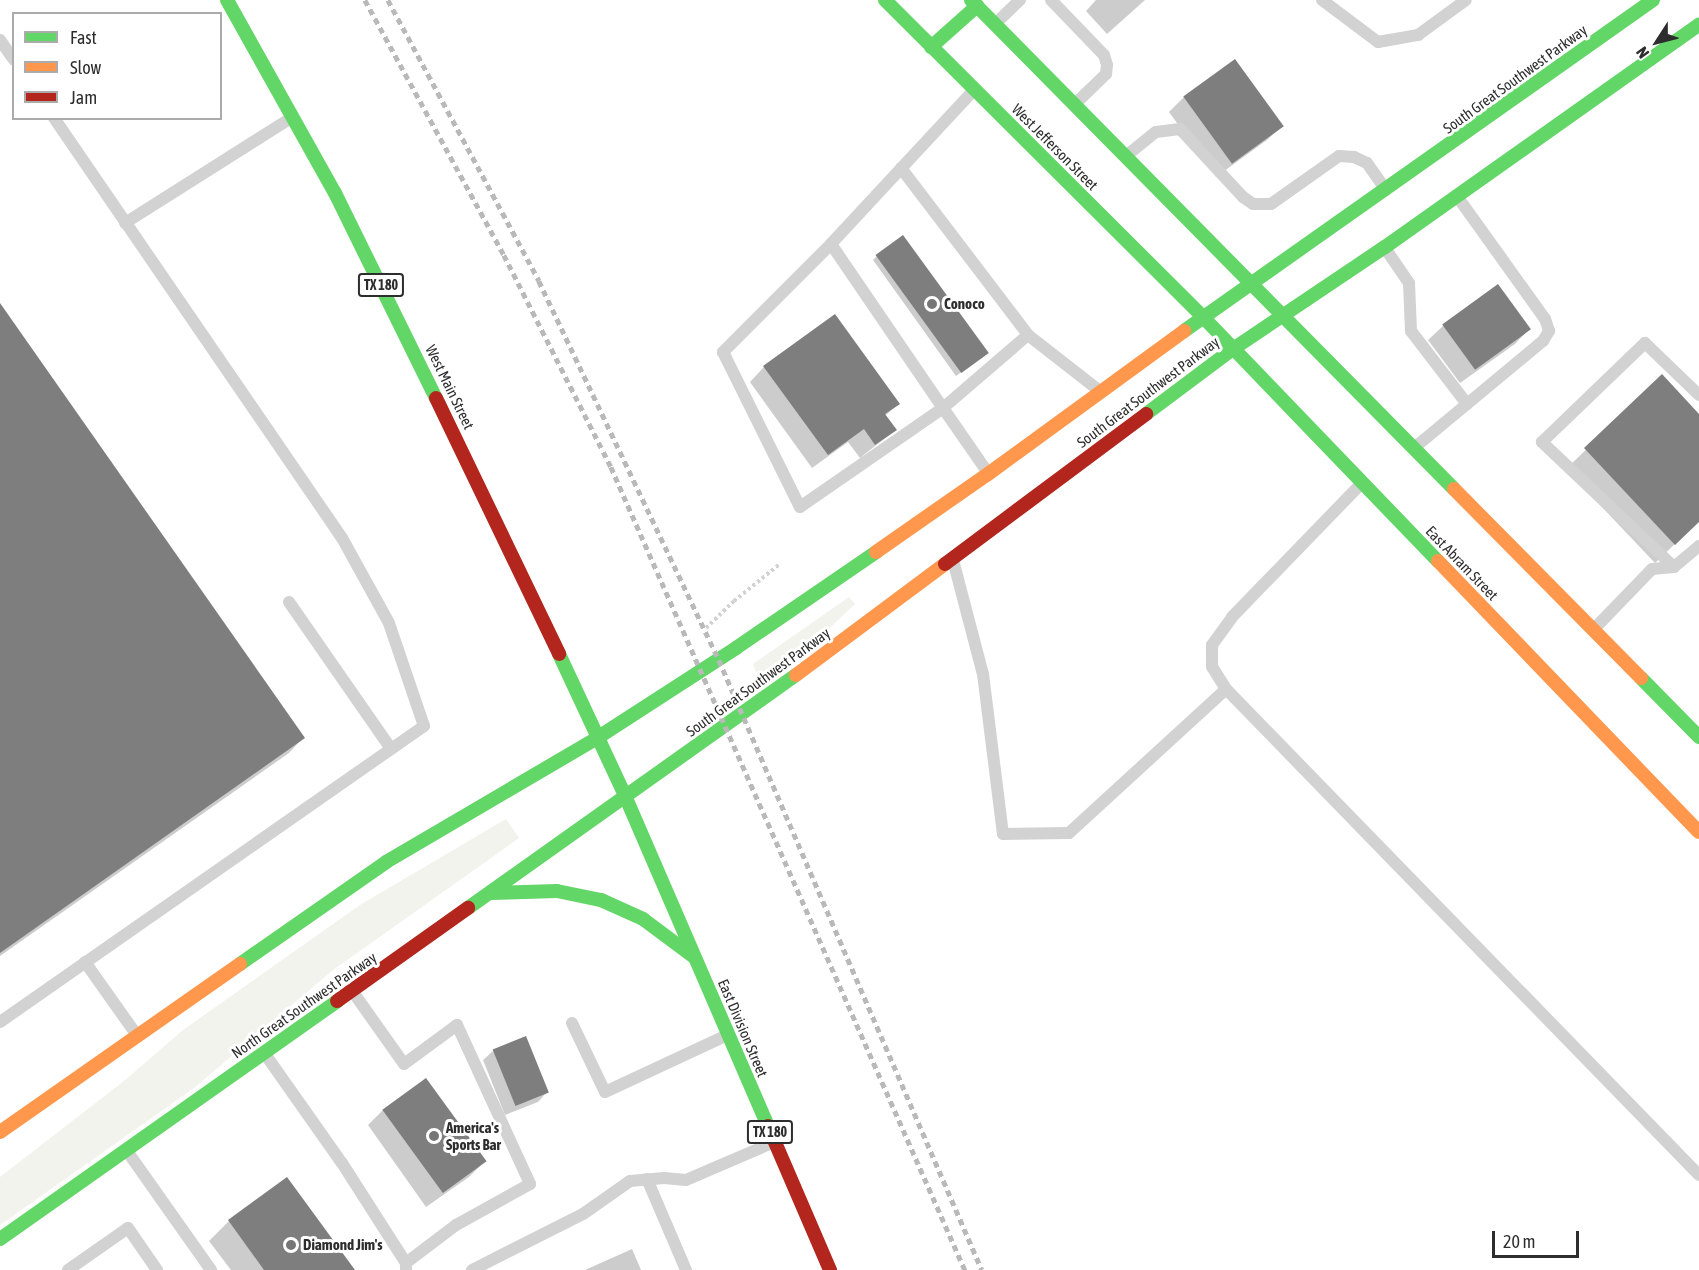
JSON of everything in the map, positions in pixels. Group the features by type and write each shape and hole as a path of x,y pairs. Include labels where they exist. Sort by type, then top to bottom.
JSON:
{"main road":[{"name":"West Main Street","path":"227,0 335,193 486,497 626,798"},
{"name":"West Jefferson Street","path":"885,0 1203,317"},
{"name":"South Great Southwest Parkway","path":"597,738 728,654 988,474 1203,317 1387,190 1653,0"},
{"path":"931,46 974,3 1699,737"},
{"name":"South Great Southwest Parkway","path":"626,798 953,559 1233,349 1384,247 1699,25"},
{"name":"East Abram Street","path":"1203,317 1699,832"},
{"path":"0,1132 138,1038 386,862 597,738"},
{"name":"North Great Southwest Parkway","path":"0,1239 626,798"},
{"name":"East Division Street","path":"626,798 830,1270"},
{"path":"491,893 557,891 601,900 643,919 694,957"}],"lane":[{"path":"995,24 1020,0"},
{"path":"1051,0 1104,56 1107,65 1106,74 1074,105"},
{"path":"1322,0 1378,42 1418,35 1466,0"},
{"path":"0,40 12,57"},
{"path":"974,90 831,244 723,352 800,507 943,408 1028,335"},
{"path":"125,223 292,117"},
{"path":"0,1022 424,726 389,623 342,538 55,120"},
{"path":"1125,156 1156,132 1180,129 1243,197 1253,204 1271,204 1339,156 1354,157 1367,164 1387,190"},
{"path":"901,168 1028,335 1101,392"},
{"path":"1413,449 1543,340 1549,331 1545,320 1456,195"},
{"path":"831,244 988,474"},
{"path":"1384,247 1409,283 1411,331 1467,404"},
{"path":"1674,567 1542,442 1645,343 1699,395"},
{"path":"1362,484 1232,617 1212,645 1212,667 1226,689 1699,1175"},
{"path":"1593,630 1652,569 1674,567 1699,546"},
{"path":"953,559 983,674 1003,834 1069,833 1226,689"},
{"path":"290,602 391,749"},
{"path":"86,962 138,1038"},
{"path":"265,1053 342,1163 406,1267 456,1226 531,1184 457,1025 404,1064 352,991"},
{"path":"572,1023 605,1092 728,1034"},
{"path":"472,1270 583,1214 630,1181 686,1180 774,1142"},
{"path":"127,1151 211,1270"},
{"path":"647,1179 686,1270"},
{"path":"68,1270 128,1228 157,1270"}],"path":[{"path":"705,629 734,601 781,564"}],"shaded area":[{"path":"849,597 855,604 820,637 760,681 753,664"},
{"path":"506,819 519,838 333,970 194,1088 0,1225 0,1177 124,1081 183,1030 360,905"}],"building":[{"path":"1235,59 1284,126 1232,164 1183,97"},
{"name":"Conoco","path":"903,235 989,353 961,373 875,255"},
{"path":"1498,284 1531,329 1475,370 1442,325"},
{"path":"0,303 305,738 0,953"},
{"path":"835,314 900,404 885,414 897,430 875,445 864,429 828,455 763,366"},
{"path":"1662,374 1699,414 1699,522 1675,545 1584,448"},
{"path":"526,1036 549,1093 515,1106 493,1049"},
{"name":"America's Sports Bar","path":"426,1078 487,1161 443,1193 382,1110"},
{"name":"Diamond Jim's","path":"287,1177 355,1270 264,1270 228,1220"}],"railway":[{"path":"365,0 504,255 611,467 965,1270"},
{"path":"388,0 539,281 719,660 982,1270"}],"traffic: fast":[{"path":"227,0 335,193 436,398"},
{"path":"885,0 1203,317 1438,561"},
{"path":"971,0 1454,489"},
{"path":"1184,331 1653,0"},
{"path":"931,47 977,6"},
{"path":"1146,414 1233,349 1385,247 1699,25"},
{"path":"240,964 386,862 597,738 736,648 876,552"},
{"path":"559,654 626,798 768,1126"},
{"path":"468,908 796,675"},
{"path":"1641,678 1699,737"},
{"path":"491,893 557,891 601,900 643,919 694,957"},
{"path":"0,1239 337,1001"}],"traffic: slow":[{"path":"876,552 988,474 1184,331"},
{"path":"1454,489 1641,678"},
{"path":"1438,561 1699,832"},
{"path":"796,675 945,564"},
{"path":"0,1132 240,964"}],"traffic: jam":[{"path":"436,398 559,654"},
{"path":"945,564 1146,414"},
{"path":"337,1001 468,908"},
{"path":"768,1126 830,1270"}],"place":[{"name":"Conoco","path":"932,304"},
{"name":"America's Sports Bar","path":"434,1136"},
{"name":"Diamond Jim's","path":"291,1245"}]}
